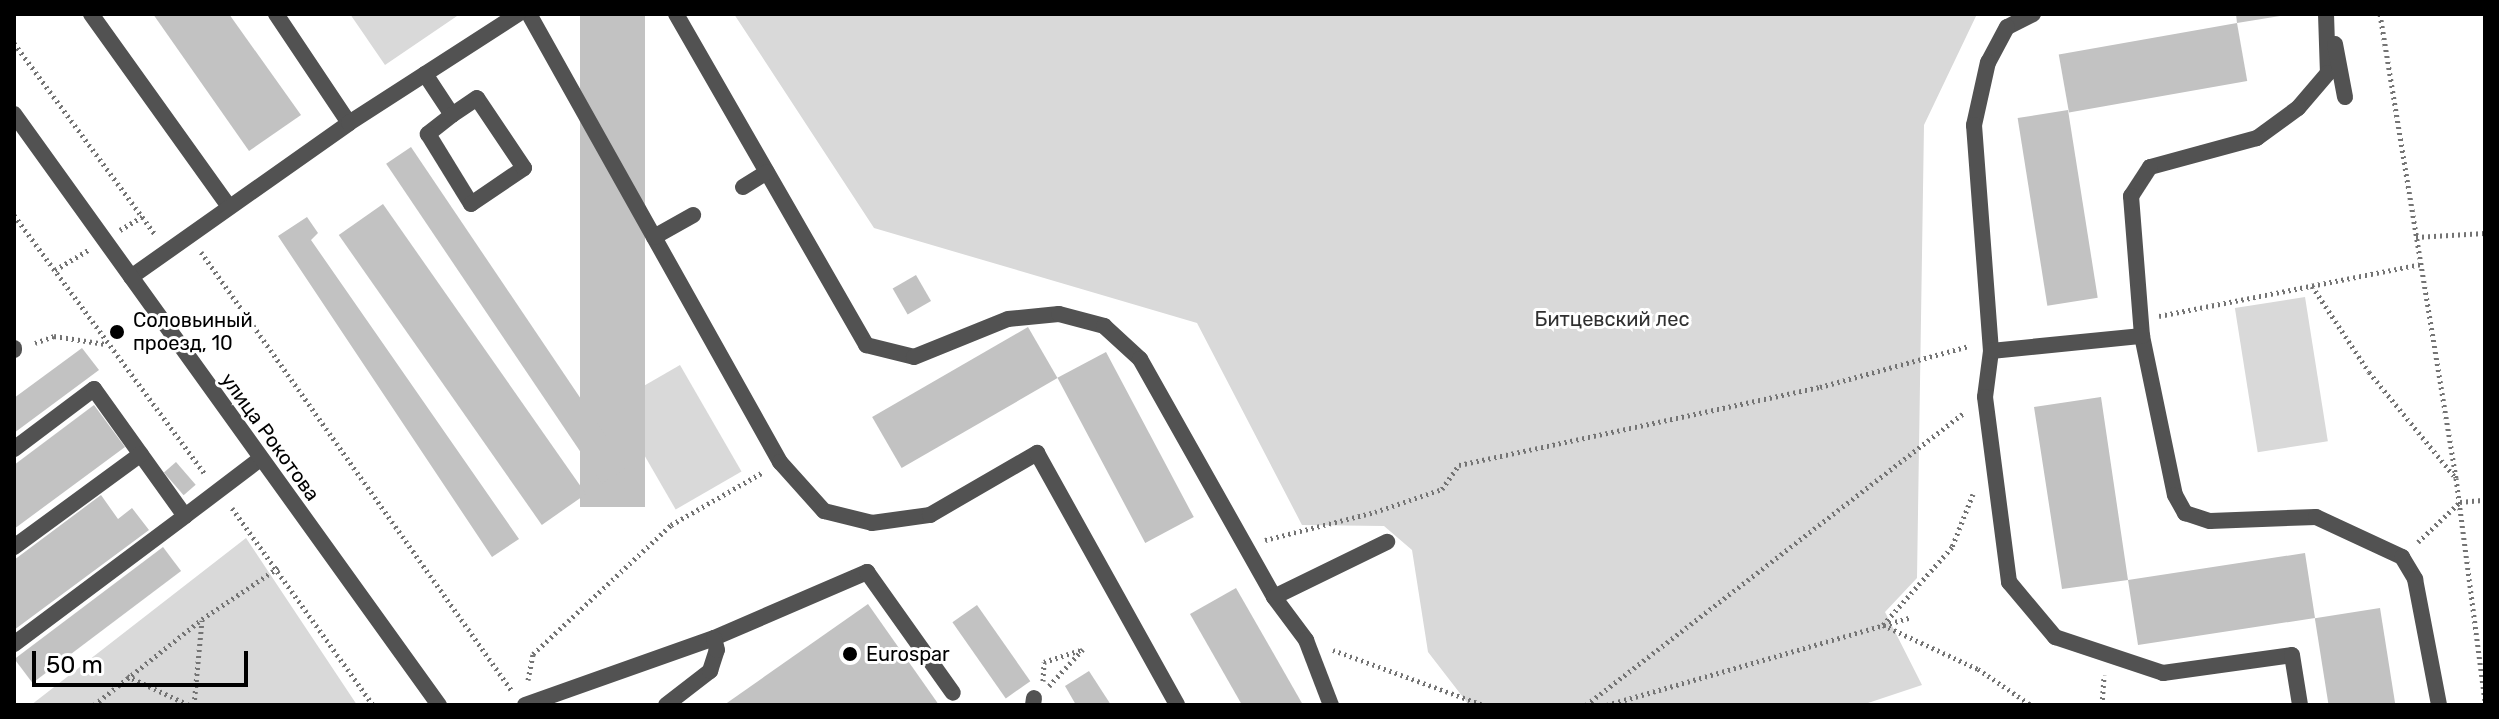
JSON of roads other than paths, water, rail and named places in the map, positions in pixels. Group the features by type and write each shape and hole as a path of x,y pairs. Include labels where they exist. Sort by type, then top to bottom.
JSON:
{"street":[{"path":"91,14 229,207"},
{"path":"276,14 349,123"},
{"path":"131,277 349,123 518,14"},
{"path":"529,14 780,462 824,511 872,523 930,515 1037,453 1177,705"},
{"path":"676,14 866,345 914,357 1008,319 1059,314 1104,326 1140,359 1274,597 1306,640 1331,705"},
{"path":"2033,14 2007,27 1988,62 1974,125 1991,351 1985,397 2009,582 2055,637 2163,673 2292,655 2300,705"},
{"path":"2328,14 2345,97"},
{"path":"2328,14 2328,73 2298,108 2257,138 2150,167 2131,196 2142,336 2175,495 2185,513 2210,521 2271,515 2316,517 2402,557 2415,579 2439,705"},
{"path":"425,74 452,115"},
{"path":"477,98 524,168 471,204 428,134 452,115 477,98"},
{"name":"улица Рокотова","path":"14,114 439,705"},
{"path":"743,187 767,172"},
{"path":"654,237 693,215"},
{"path":"1991,351 2142,336"},
{"path":"14,449 94,389 185,516"},
{"path":"14,547 141,454"},
{"path":"14,644 260,459"},
{"path":"1274,597 1387,542"},
{"path":"524,701 714,638 867,572 953,693"},
{"path":"666,705 710,671 717,650 714,638"}],"place":[{"name":"Соловьиный проезд, 10","path":"117,332"},
{"name":"Eurospar","path":"850,654"}],"park label":[{"name":"Битцевский лес","path":"1612,319"}]}
